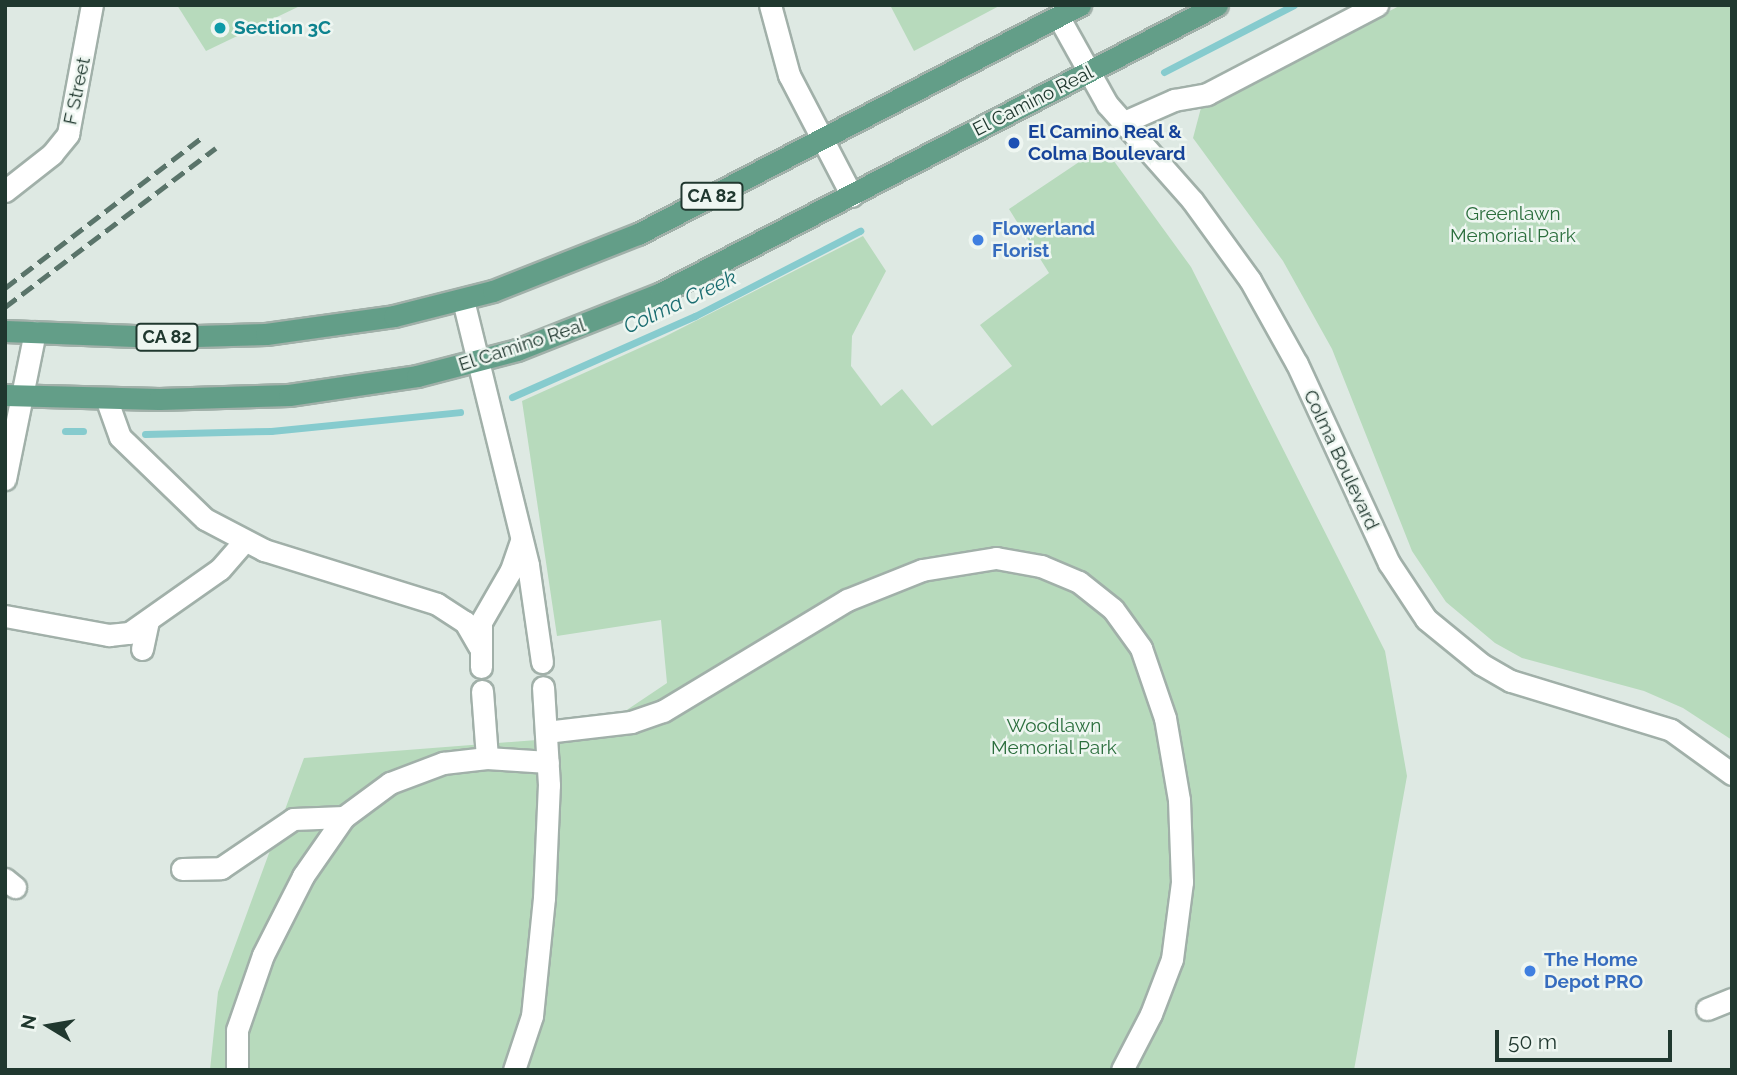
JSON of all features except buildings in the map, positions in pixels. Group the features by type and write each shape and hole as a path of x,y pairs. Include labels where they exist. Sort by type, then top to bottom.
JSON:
{"main road":[{"name":"CA 82","path":"5,331 266,334 357,323 463,300 567,265 638,234 1080,5"},
{"name":"El Camino Real","path":"13,395 106,398 289,395 417,376 478,361 638,304 852,196 1217,5"}],"street":[{"name":"F Street","path":"5,191 52,154 68,134 92,5"},
{"path":"770,5 789,75 852,196"},
{"path":"1124,122 1174,100 1208,94 1377,5"},
{"name":"Colma Boulevard","path":"1059,16 1088,73 1124,122 1192,200 1251,280 1297,364 1389,563 1426,619 1449,641 1511,681 1671,730 1732,774"},
{"path":"463,300 522,538 542,662"},
{"path":"5,479 13,395 35,332"},
{"path":"106,398 120,437 188,506 244,541 437,604 465,622 480,657 485,610 511,570 522,538"},
{"path":"5,616 109,635 129,633 220,569 244,541"},
{"path":"546,732 631,722 663,711 846,600 922,570 996,558 1041,566 1079,582 1113,609 1141,648 1161,706 1177,782 1182,854 1177,933 1163,987 1128,1070"},
{"path":"142,649 148,621"},
{"path":"514,1070 532,1016 548,832 548,762 543,687"},
{"path":"482,691 487,758"},
{"path":"237,1070 237,1030 263,956 303,876 344,817 405,776 443,764 487,758 548,762"},
{"path":"181,869 221,868 293,818 344,817"},
{"path":"1707,1009 1732,999"},
{"path":"1122,1070 1139,1040"}],"green space":[{"name":"Section 3C","path":"177,5 302,5 206,51"},
{"path":"890,5 1001,5 914,51"},
{"name":"Greenlawn Memorial Park","path":"1401,5 1732,5 1732,740 1683,708 1644,691 1522,658 1495,643 1446,602 1412,551 1332,349 1283,261 1193,138 1202,104 1231,94"},
{"name":"Woodlawn Memorial Park","path":"1103,146 1191,267 1385,651 1407,776 1354,1070 210,1070 218,992 304,758 588,736 667,683 661,620 557,636 522,401 664,337 863,236 886,271 852,336 851,366 881,406 902,389 932,426 1012,366 980,325 1049,273 1009,209"}],"waterway":[{"name":"Colma Creek","path":"1164,72 1294,5"},
{"name":"Colma Creek","path":"512,397 695,316 860,231"},
{"name":"Colma Creek","path":"145,434 271,431 460,412"},
{"name":"Colma Creek","path":"65,431 83,431"}],"railway":[{"path":"5,288 204,136"},
{"path":"5,307 216,148"}],"place":[{"name":"Section 3C","path":"220,28"},
{"name":"El Camino Real & Colma Boulevard","path":"1014,143"},
{"name":"Flowerland Florist","path":"978,240"},
{"name":"The Home Depot PRO","path":"1530,971"}]}
